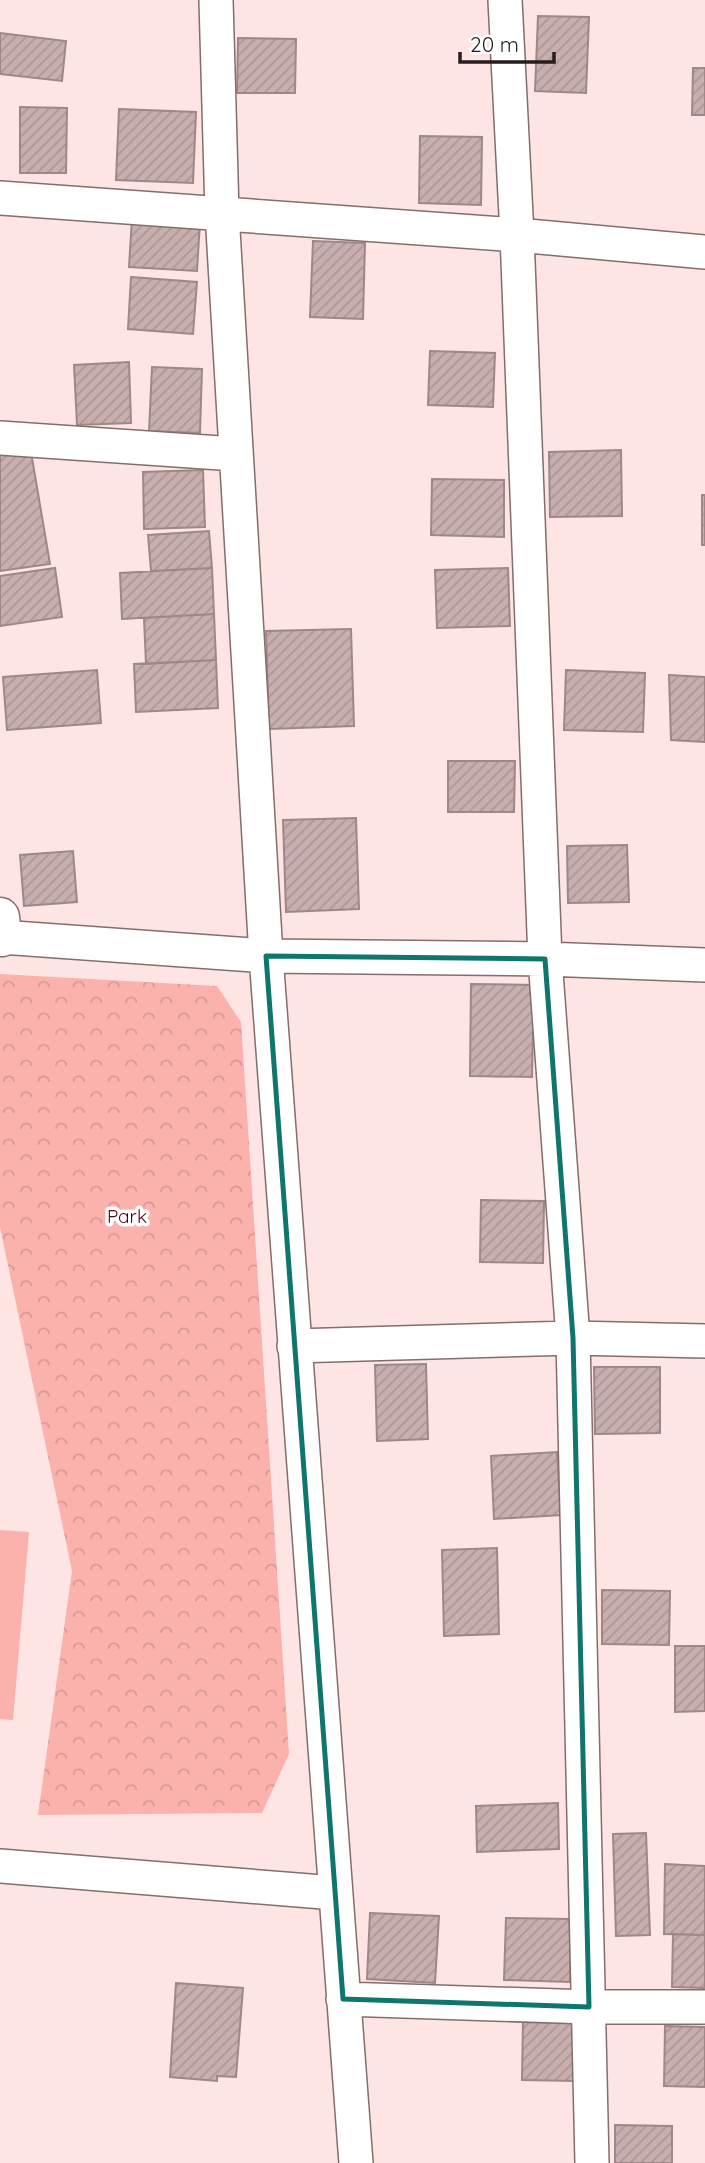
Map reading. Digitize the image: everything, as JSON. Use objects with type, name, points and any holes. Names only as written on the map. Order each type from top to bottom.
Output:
[{"type":"street","points":[[216,0],[222,213],[266,956],[356,2163]]},
{"type":"street","points":[[505,0],[517,235],[545,959],[573,1338],[592,2163]]},
{"type":"street","points":[[0,198],[517,235],[705,252]]},
{"type":"street","points":[[0,438],[235,454]]},
{"type":"street","points":[[1,930],[266,956],[545,959],[705,965]]},
{"type":"street","points":[[294,1346],[573,1338],[705,1341]]},
{"type":"street","points":[[0,1866],[335,1893]]},
{"type":"street","points":[[343,1999],[589,2007],[705,2007]]},
{"type":"highlighted area","points":[[266,956],[545,959],[573,1338],[589,2007],[343,1999]]},
{"type":"green space","name":"Park","points":[[0,974],[217,986],[241,1022],[289,1754],[262,1813],[38,1815],[72,1571],[0,1227]]},
{"type":"green space","points":[[0,1530],[29,1532],[13,1720],[0,1719]]},
{"type":"building","points":[[538,16],[589,17],[586,93],[535,91]]},
{"type":"building","points":[[0,33],[66,41],[62,81],[0,74]]},
{"type":"building","points":[[238,38],[296,39],[295,93],[237,93]]},
{"type":"building","points":[[693,68],[705,68],[705,115],[692,115]]},
{"type":"building","points":[[20,107],[67,108],[66,173],[20,173]]},
{"type":"building","points":[[119,109],[196,112],[193,183],[116,180]]},
{"type":"building","points":[[420,136],[482,137],[481,205],[419,203]]},
{"type":"building","points":[[132,218],[200,222],[197,271],[129,267]]},
{"type":"building","points":[[313,241],[365,243],[363,319],[310,317]]},
{"type":"building","points":[[131,277],[197,282],[193,334],[128,329]]},
{"type":"building","points":[[430,351],[495,353],[493,407],[428,405]]},
{"type":"building","points":[[129,362],[131,423],[77,425],[74,365]]},
{"type":"building","points":[[152,367],[202,369],[200,433],[149,431]]},
{"type":"building","points":[[621,450],[622,516],[550,517],[549,452]]},
{"type":"building","points":[[31,452],[50,564],[0,571],[0,454]]},
{"type":"building","points":[[203,470],[205,527],[144,529],[143,472]]},
{"type":"building","points":[[432,479],[504,480],[504,537],[431,535]]},
{"type":"building","points":[[702,495],[705,495],[705,545],[702,545]]},
{"type":"building","points":[[209,531],[212,568],[151,571],[148,535]]},
{"type":"building","points":[[55,568],[62,617],[0,626],[0,576]]},
{"type":"building","points":[[212,568],[214,614],[122,619],[120,573]]},
{"type":"building","points":[[508,568],[510,626],[437,628],[435,570]]},
{"type":"building","points":[[214,614],[216,660],[146,664],[144,618]]},
{"type":"building","points":[[351,629],[354,726],[269,729],[266,631]]},
{"type":"building","points":[[216,660],[218,708],[136,712],[134,664]]},
{"type":"building","points":[[97,670],[101,723],[7,730],[3,677]]},
{"type":"building","points":[[566,670],[645,673],[643,732],[564,730]]},
{"type":"building","points":[[669,675],[705,677],[705,742],[671,740]]},
{"type":"building","points":[[448,761],[515,761],[514,812],[448,812]]},
{"type":"building","points":[[356,818],[359,909],[286,912],[283,820]]},
{"type":"building","points":[[627,845],[629,902],[568,903],[567,846]]},
{"type":"building","points":[[73,851],[77,902],[24,906],[20,855]]},
{"type":"building","points":[[471,984],[534,985],[532,1077],[470,1076]]},
{"type":"building","points":[[481,1200],[544,1201],[543,1263],[480,1262]]},
{"type":"building","points":[[426,1364],[428,1439],[377,1441],[375,1365]]},
{"type":"building","points":[[594,1367],[660,1367],[660,1433],[595,1434]]},
{"type":"building","points":[[557,1452],[561,1515],[494,1519],[491,1456]]},
{"type":"building","points":[[497,1548],[499,1634],[444,1636],[442,1550]]},
{"type":"building","points":[[602,1590],[670,1591],[669,1645],[602,1644]]},
{"type":"building","points":[[675,1646],[705,1646],[705,1711],[675,1712]]},
{"type":"building","points":[[558,1803],[559,1849],[477,1852],[476,1806]]},
{"type":"building","points":[[646,1833],[650,1935],[616,1936],[613,1834]]},
{"type":"building","points":[[665,1864],[705,1866],[705,1935],[664,1934]]},
{"type":"building","points":[[370,1913],[439,1916],[435,1983],[367,1979]]},
{"type":"building","points":[[506,1918],[571,1919],[570,1982],[504,1980]]},
{"type":"building","points":[[673,1934],[705,1935],[705,1988],[672,1987]]},
{"type":"building","points":[[176,1983],[243,1988],[236,2077],[217,2076],[217,2081],[170,2077]]},
{"type":"building","points":[[523,2019],[576,2020],[575,2081],[522,2080]]},
{"type":"building","points":[[665,2026],[705,2027],[705,2087],[664,2086]]},
{"type":"building","points":[[615,2125],[672,2126],[672,2163],[615,2163]]}]
